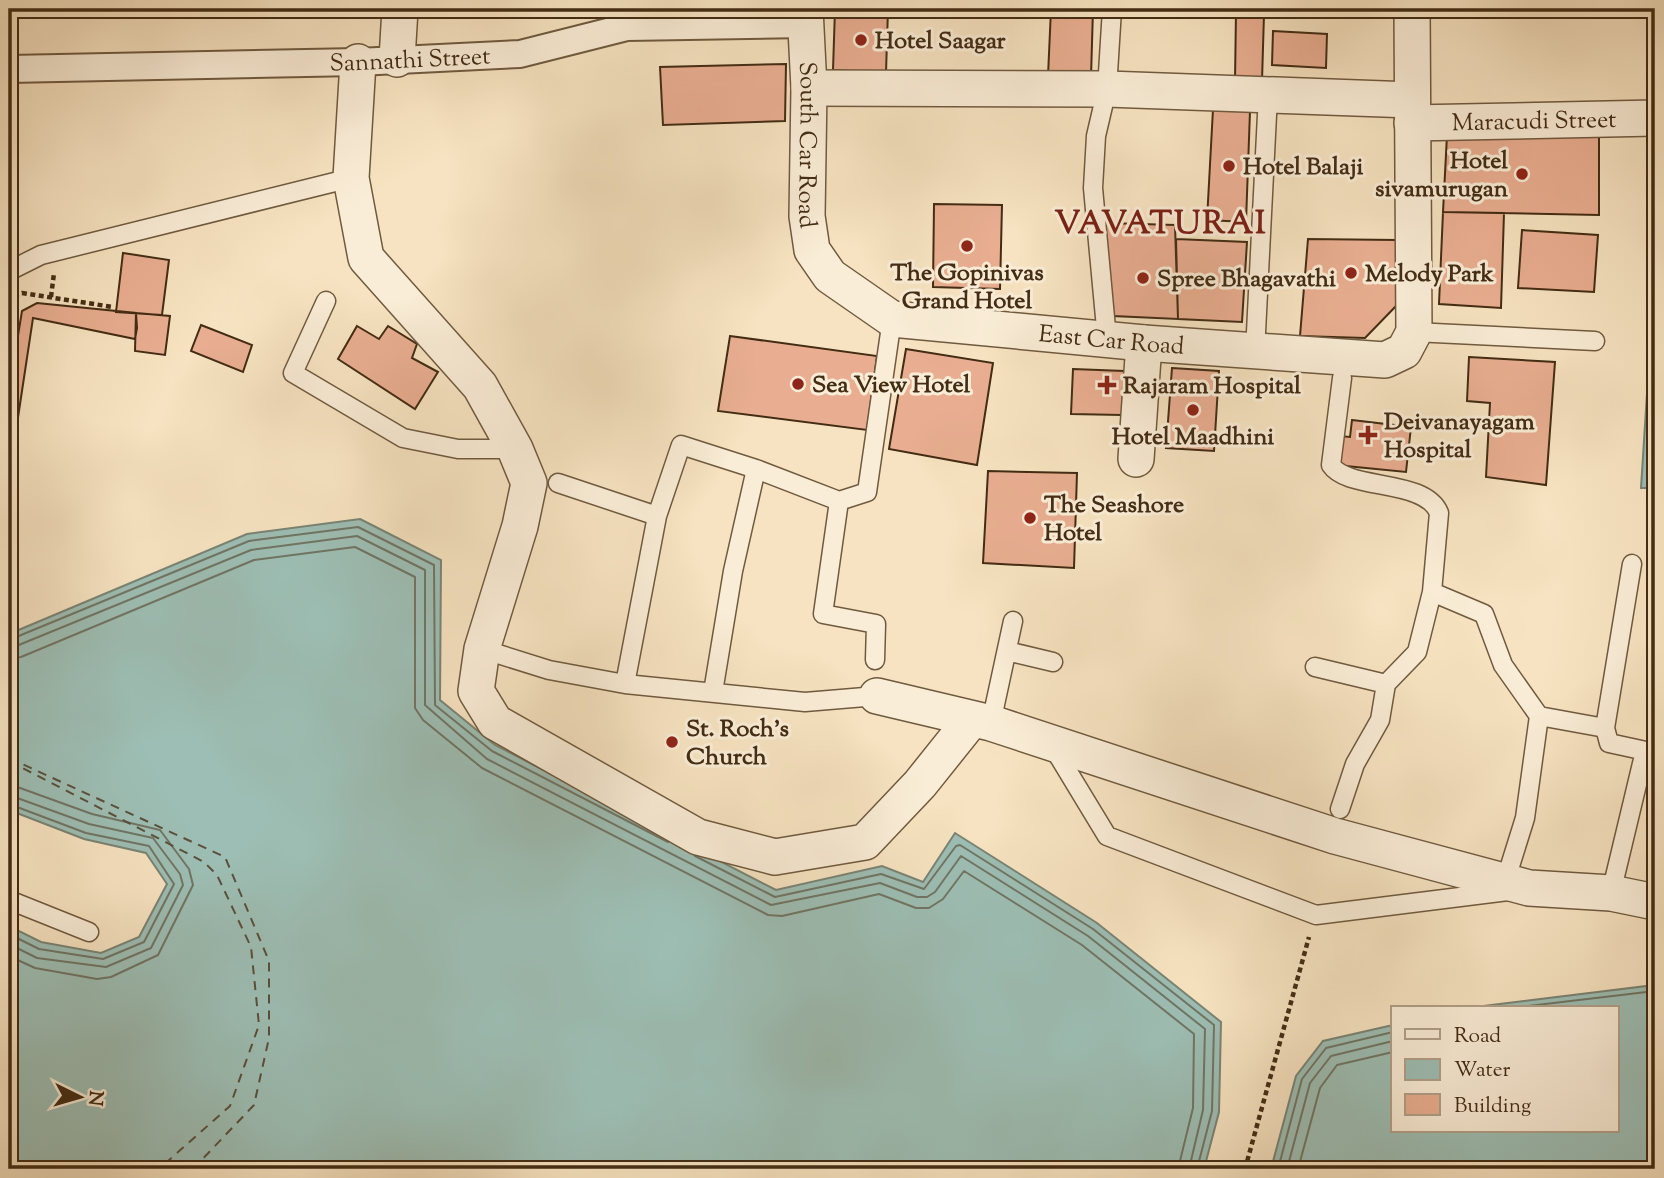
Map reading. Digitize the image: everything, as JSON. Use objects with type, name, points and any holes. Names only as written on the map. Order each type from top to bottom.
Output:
[{"type":"street","points":[[397,59],[400,9]]},
{"type":"street","points":[[1409,342],[1412,9]]},
{"type":"street","name":"Sannathi Street","points":[[9,69],[358,62],[520,54],[627,27],[805,16]]},
{"type":"street","name":"South Car Road","points":[[805,16],[809,88],[807,216],[812,250],[830,276]]},
{"type":"street","points":[[358,62],[351,178],[366,258],[480,386],[529,483],[520,526],[482,649],[476,691],[495,722],[698,837],[775,857],[866,842],[981,721]]},
{"type":"street","name":"Maracudi Street","points":[[809,88],[1107,89],[1268,95],[1412,112],[1655,118]]},
{"type":"street","name":"East Car Road","points":[[830,276],[892,319],[1144,343],[1385,360],[1409,342]]},
{"type":"street","points":[[1136,459],[1144,343]]},
{"type":"street","points":[[877,696],[981,721],[1049,741],[1335,836],[1517,885],[1611,893],[1655,902]]},
{"type":"lane","points":[[1107,339],[1093,188],[1096,136],[1107,89],[1112,9]]},
{"type":"lane","points":[[1255,352],[1268,95]]},
{"type":"lane","points":[[9,271],[41,255],[351,178]]},
{"type":"lane","points":[[326,301],[293,373],[403,438],[458,449],[514,449]]},
{"type":"lane","points":[[625,684],[657,516],[681,445],[757,469],[839,500],[867,492],[892,319]]},
{"type":"lane","points":[[1409,342],[1595,341]]},
{"type":"lane","points":[[1340,809],[1355,764],[1380,720],[1386,684],[1417,652],[1432,592],[1439,513],[1435,504],[1417,494],[1342,474],[1331,465],[1342,378]]},
{"type":"lane","points":[[713,692],[733,571],[757,469]]},
{"type":"lane","points":[[558,483],[657,516]]},
{"type":"lane","points":[[839,500],[823,614],[876,624],[874,660]]},
{"type":"lane","points":[[1611,893],[1650,752],[1609,743],[1605,728],[1632,564]]},
{"type":"lane","points":[[1049,741],[1107,836],[1315,915],[1517,885],[1539,716],[1503,665],[1484,614],[1432,592]]},
{"type":"lane","points":[[981,721],[1007,650],[1013,621]]},
{"type":"lane","points":[[482,649],[549,670],[625,684],[805,702],[877,696]]},
{"type":"lane","points":[[1007,650],[1053,662]]},
{"type":"lane","points":[[1315,667],[1386,684]]},
{"type":"lane","points":[[1539,716],[1605,728]]},
{"type":"lane","points":[[9,900],[89,932]]},
{"type":"path","points":[[9,302],[11,297],[22,293],[113,307]]},
{"type":"path","points":[[1245,1169],[1315,915]]},
{"type":"water","points":[[1655,267],[1655,488],[1641,488]]},
{"type":"water","points":[[360,519],[441,560],[440,700],[495,745],[776,890],[882,866],[923,882],[955,833],[1097,923],[1221,1022],[1219,1112],[1204,1169],[9,1169],[9,926],[41,942],[101,953],[139,937],[167,884],[146,853],[84,839],[9,810],[9,634],[247,534]]},
{"type":"water","points":[[1655,985],[1655,1169],[1271,1169],[1296,1076],[1323,1041],[1391,1025],[1391,1132],[1618,1132],[1618,1006],[1483,1006]]},
{"type":"building","name":"Hotel Saagar","points":[[835,9],[888,9],[886,73],[833,70]]},
{"type":"building","points":[[1051,9],[1093,9],[1091,77],[1048,76]]},
{"type":"building","points":[[1236,12],[1264,14],[1262,81],[1235,81]]},
{"type":"building","points":[[1273,31],[1327,34],[1326,68],[1272,65]]},
{"type":"building","points":[[786,64],[785,121],[663,125],[660,67]]},
{"type":"building","name":"Hotel Balaji","points":[[1213,109],[1250,111],[1246,222],[1207,220]]},
{"type":"building","name":"Hotel sivamurugan","points":[[1447,135],[1599,135],[1599,215],[1443,212]]},
{"type":"building","name":"The Gopinivas Grand Hotel","points":[[934,204],[1002,205],[1000,289],[933,287]]},
{"type":"building","points":[[1443,212],[1504,213],[1501,308],[1439,304]]},
{"type":"building","name":"Spree Bhagavathi","points":[[1105,223],[1175,225],[1178,319],[1113,316]]},
{"type":"building","points":[[1522,230],[1598,235],[1594,292],[1518,288]]},
{"type":"building","points":[[1176,239],[1247,242],[1242,322],[1178,319]]},
{"type":"building","name":"Melody Park","points":[[1308,239],[1397,240],[1397,305],[1365,338],[1300,336]]},
{"type":"building","points":[[123,253],[169,260],[162,315],[116,312]]},
{"type":"building","points":[[37,303],[136,313],[137,328],[135,339],[33,318],[9,477],[9,365],[13,366],[22,311]]},
{"type":"building","points":[[136,313],[170,316],[165,355],[135,351]]},
{"type":"building","points":[[201,325],[252,345],[243,372],[191,351]]},
{"type":"building","points":[[357,326],[379,339],[388,326],[417,344],[412,358],[438,372],[415,409],[338,359]]},
{"type":"building","name":"Sea View Hotel","points":[[730,336],[877,356],[867,430],[718,411]]},
{"type":"building","points":[[906,349],[993,363],[977,465],[889,449]]},
{"type":"building","points":[[1469,357],[1555,362],[1546,485],[1486,477],[1490,403],[1467,401]]},
{"type":"building","name":"Hotel Maadhini","points":[[1172,368],[1219,371],[1214,451],[1166,448]]},
{"type":"building","points":[[1073,369],[1124,371],[1122,415],[1071,414]]},
{"type":"building","points":[[1352,420],[1411,427],[1406,472],[1336,465],[1340,436],[1350,437]]},
{"type":"building","name":"The Seashore Hotel","points":[[988,471],[1077,473],[1074,568],[983,563]]},
{"type":"ferry route","points":[[9,758],[225,857],[269,961],[269,1038],[254,1105],[193,1169]]},
{"type":"ferry route","points":[[9,761],[204,862],[217,875],[251,947],[259,1025],[230,1106],[159,1169]]},
{"type":"place","name":"Hotel Saagar","points":[[861,40]]},
{"type":"place","name":"Hotel Balaji","points":[[1229,166]]},
{"type":"place","name":"Hotel sivamurugan","points":[[1522,174]]},
{"type":"place","name":"The Gopinivas Grand Hotel","points":[[967,246]]},
{"type":"place","name":"Melody Park","points":[[1351,273]]},
{"type":"place","name":"Spree Bhagavathi","points":[[1143,278]]},
{"type":"place","name":"Sea View Hotel","points":[[798,384]]},
{"type":"place","name":"Rajaram Hospital","points":[[1107,385]]},
{"type":"place","name":"Hotel Maadhini","points":[[1193,410]]},
{"type":"place","name":"Deivanayagam Hospital","points":[[1368,435]]},
{"type":"place","name":"The Seashore Hotel","points":[[1030,518]]},
{"type":"place","name":"St. Roch's Church","points":[[672,742]]},
{"type":"district","name":"VAVATURAI","points":[[1161,222]]}]
